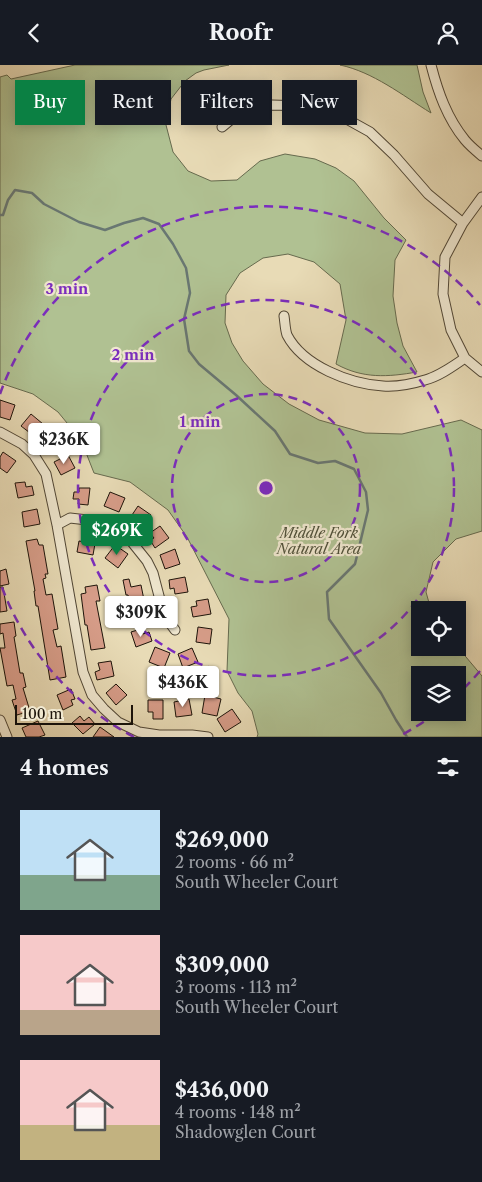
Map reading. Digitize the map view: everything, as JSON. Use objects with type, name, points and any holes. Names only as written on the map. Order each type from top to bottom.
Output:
[{"type":"street","points":[[431,65],[446,111],[466,142],[482,157]]},
{"type":"street","points":[[222,127],[240,112],[272,105],[304,106],[334,112],[370,131],[428,193],[463,223]]},
{"type":"street","points":[[482,197],[463,223],[445,257],[443,294],[451,330],[466,358],[482,372]]},
{"type":"street","points":[[284,316],[287,334],[309,360],[323,369],[362,383],[384,386],[427,380],[444,373],[466,358]]},
{"type":"street","points":[[0,432],[22,444],[34,455],[46,473],[83,673],[92,695],[118,722],[139,732],[159,735],[208,737]]},
{"type":"street","points":[[57,525],[70,518],[96,521],[116,529],[131,541],[147,561],[153,573],[164,615],[174,630]]},
{"type":"street","points":[[0,720],[7,737]]},
{"type":"green space","name":"Middle Fork Natural Area","points":[[75,65],[229,65],[204,70],[186,80],[181,80],[181,86],[171,99],[171,80],[95,80],[95,125],[166,125],[173,152],[188,171],[211,181],[237,180],[260,161],[285,154],[315,159],[336,168],[354,181],[384,218],[406,240],[395,260],[393,296],[403,346],[417,372],[386,376],[356,372],[336,364],[346,320],[340,284],[314,262],[288,254],[263,258],[240,273],[226,295],[225,323],[232,343],[243,361],[263,384],[289,404],[319,420],[365,433],[402,434],[461,420],[482,430],[482,531],[456,539],[433,562],[426,592],[428,601],[411,601],[411,656],[466,657],[482,676],[482,737],[257,737],[258,734],[252,711],[238,693],[227,671],[229,619],[187,537],[168,510],[130,482],[94,473],[81,440],[58,412],[33,394],[0,383],[0,77],[7,75],[11,79]]},
{"type":"green space","points":[[340,65],[417,65],[423,92],[431,113],[376,79],[352,68]]},
{"type":"building","points":[[0,400],[15,405],[10,420],[0,417]]},
{"type":"building","points":[[31,414],[43,424],[34,436],[21,426]]},
{"type":"building","points":[[56,429],[65,441],[51,451],[45,443],[49,440],[46,436]]},
{"type":"building","points":[[3,452],[16,461],[7,473],[0,468],[0,457]]},
{"type":"building","points":[[68,455],[75,468],[61,475],[54,462]]},
{"type":"building","points":[[25,482],[26,487],[32,486],[34,495],[18,498],[15,483]]},
{"type":"building","points":[[79,488],[90,488],[88,505],[78,504],[79,499],[73,499],[74,492],[79,492]]},
{"type":"building","points":[[110,492],[125,498],[119,512],[104,506]]},
{"type":"building","points":[[138,506],[151,515],[144,525],[139,522],[136,527],[128,521]]},
{"type":"building","points":[[37,509],[40,524],[24,527],[22,512]]},
{"type":"building","points":[[160,526],[169,538],[155,548],[150,540],[154,538],[150,533]]},
{"type":"building","points":[[86,537],[96,538],[93,555],[77,552],[79,541],[85,542]]},
{"type":"building","points":[[37,539],[39,545],[43,545],[48,574],[45,574],[46,578],[43,579],[46,595],[52,594],[58,629],[53,630],[57,647],[61,646],[66,677],[50,680],[26,541]]},
{"type":"building","points":[[115,545],[128,554],[118,568],[105,558]]},
{"type":"building","points":[[175,549],[180,564],[165,569],[160,555]]},
{"type":"building","points":[[6,569],[9,584],[0,586],[0,571]]},
{"type":"building","points":[[185,577],[188,592],[175,594],[174,588],[170,589],[169,580]]},
{"type":"building","points":[[129,579],[131,587],[141,585],[147,615],[132,618],[123,580]]},
{"type":"building","points":[[97,585],[100,601],[96,601],[105,648],[91,650],[87,625],[85,625],[81,594],[86,593],[85,587]]},
{"type":"building","points":[[0,587],[3,587],[7,611],[0,612]]},
{"type":"building","points":[[208,599],[211,614],[193,617],[191,607],[197,606],[196,601]]},
{"type":"building","points":[[14,622],[16,636],[14,637],[20,673],[23,673],[26,687],[23,688],[30,711],[17,715],[12,700],[16,699],[13,685],[7,686],[0,648],[5,648],[3,633],[0,634],[0,624]]},
{"type":"building","points":[[198,627],[212,629],[210,644],[196,642]]},
{"type":"building","points":[[141,629],[143,634],[149,632],[152,641],[136,647],[131,632]]},
{"type":"building","points":[[155,647],[170,653],[164,668],[149,662]]},
{"type":"building","points":[[192,648],[198,662],[183,668],[178,654]]},
{"type":"building","points":[[111,661],[114,676],[97,680],[95,672],[100,670],[98,663]]},
{"type":"building","points":[[116,684],[127,695],[116,705],[106,693]]},
{"type":"building","points":[[71,689],[75,699],[71,700],[73,705],[63,710],[57,695]]},
{"type":"building","points":[[205,695],[221,699],[217,716],[202,713]]},
{"type":"building","points":[[189,699],[192,715],[176,717],[174,702]]},
{"type":"building","points":[[148,700],[163,700],[163,719],[153,719],[153,712],[148,712]]},
{"type":"building","points":[[232,709],[241,722],[225,732],[217,719]]},
{"type":"building","points":[[80,716],[84,721],[89,717],[95,724],[83,734],[72,723]]},
{"type":"building","points":[[38,721],[45,735],[26,737],[22,728]]},
{"type":"building","points":[[100,727],[114,737],[93,737]]},
{"type":"waterway","points":[[0,215],[3,215],[8,200],[15,190],[32,193],[44,204],[79,222],[105,230],[143,218],[159,224],[186,268],[190,293],[184,319],[189,351],[199,364],[275,431],[290,454],[318,463],[335,461],[354,469],[366,492],[368,510],[355,564],[327,592],[329,619],[381,693],[407,737]]}]
